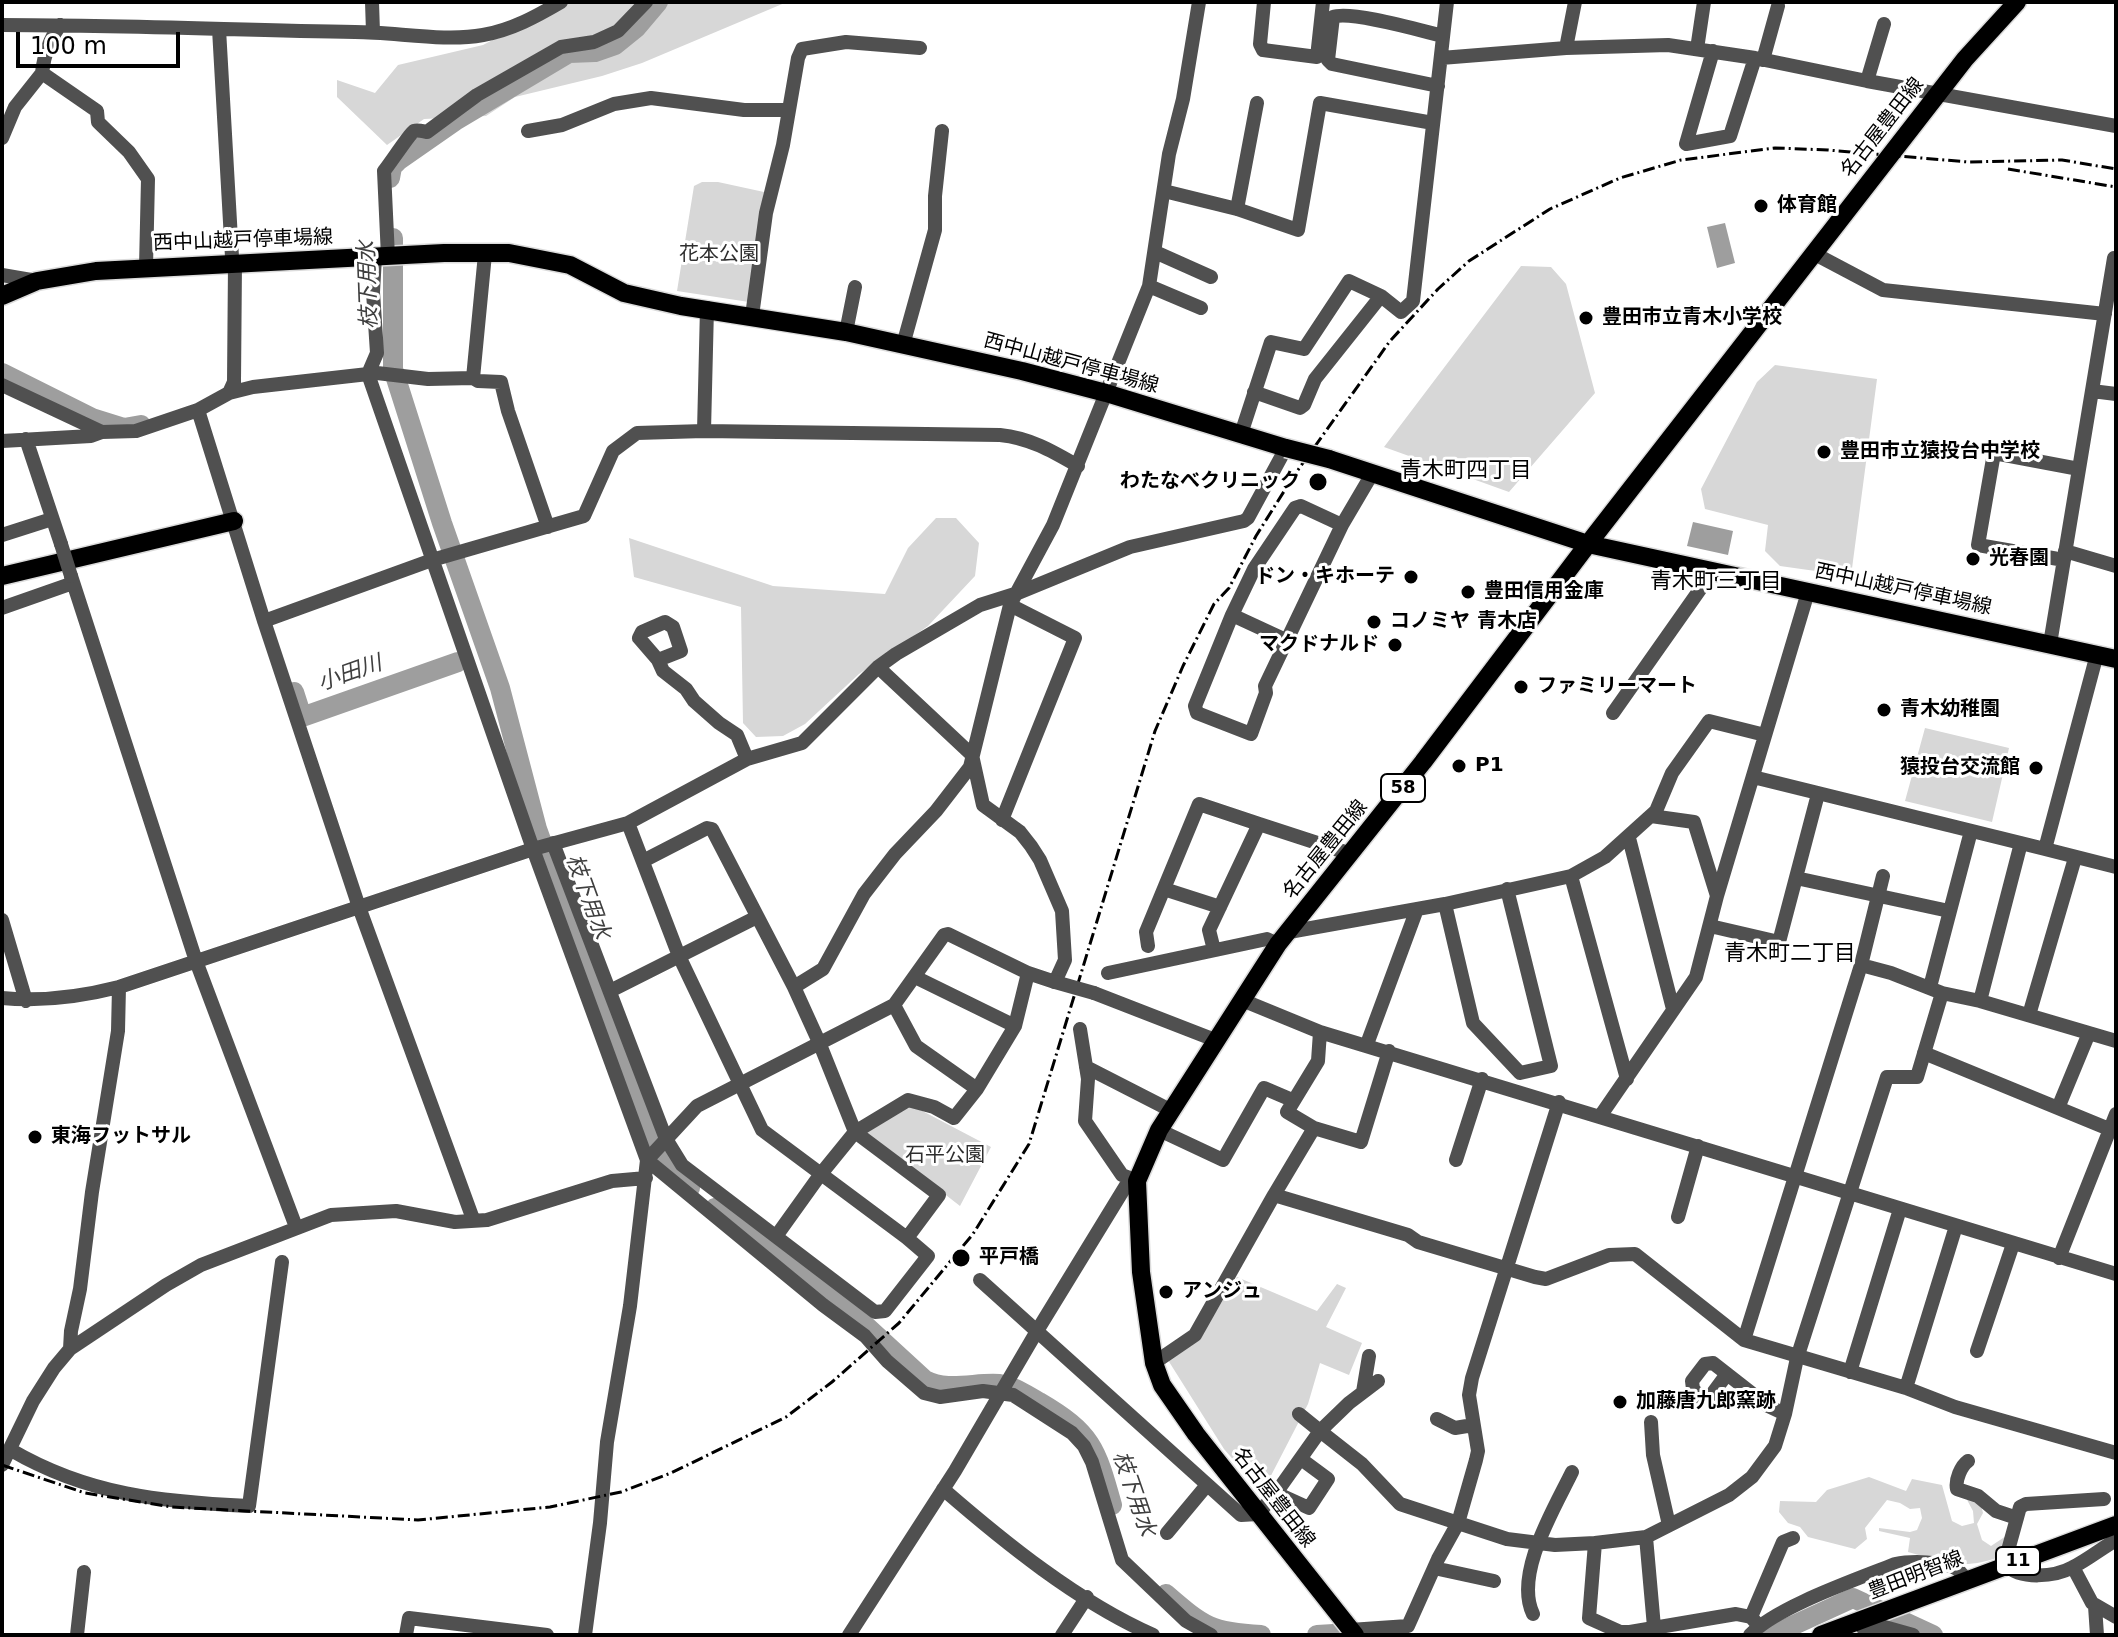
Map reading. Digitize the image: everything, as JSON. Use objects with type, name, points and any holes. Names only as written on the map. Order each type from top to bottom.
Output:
[{"type":"main road","name":"名古屋豊田線","points":[[1352,1632],[1258,1514],[1162,1385],[1154,1363],[1141,1272],[1134,1180],[1159,1130],[1283,938],[1423,762],[1813,253],[1939,93],[2017,2]]},
{"type":"main road","name":"西中山越戸停車場線","points":[[2,296],[37,281],[96,271],[146,267],[444,253],[509,253],[540,258],[570,265],[624,293],[681,306],[846,332],[1106,393],[1329,459],[1588,544],[2116,659]]},
{"type":"main road","points":[[2,576],[234,521]]},
{"type":"main road","name":"豊田明智線","points":[[1821,1635],[2116,1525]]},
{"type":"street","points":[[372,2],[373,32]]},
{"type":"street","points":[[2,25],[483,35],[528,21],[561,2]]},
{"type":"street","points":[[585,1635],[607,1442],[630,1306],[649,1158],[542,846],[368,374],[377,353],[373,292],[382,255],[384,171],[401,151],[410,134],[415,130],[427,132],[477,95],[561,47],[604,39],[618,31],[646,2]]},
{"type":"street","points":[[794,987],[823,969],[864,894],[970,767],[1014,599],[1053,525],[1149,286],[1169,154],[1190,61],[1199,2]]},
{"type":"street","points":[[1264,2],[1260,44],[1263,50],[1317,57],[1323,2]]},
{"type":"street","points":[[1241,434],[1271,342],[1304,349],[1349,281],[1381,296],[1401,312],[1413,301],[1447,2]]},
{"type":"street","points":[[1566,48],[1575,2]]},
{"type":"street","points":[[1697,49],[1704,2]]},
{"type":"street","points":[[1713,51],[1686,144],[1730,136],[1778,6]]},
{"type":"street","points":[[1438,86],[1332,64],[1328,60],[1333,17],[1355,9],[1443,36]]},
{"type":"street","points":[[1867,81],[1884,24]]},
{"type":"street","points":[[2,138],[15,107],[42,73],[49,40],[60,25]]},
{"type":"street","points":[[219,29],[231,242],[235,263],[234,382],[229,393]]},
{"type":"street","points":[[752,316],[766,213],[802,49],[846,42],[920,48]]},
{"type":"street","points":[[1441,58],[1566,48],[1668,45],[1759,59],[2116,126]]},
{"type":"street","points":[[42,73],[97,111],[98,122],[105,132],[129,152],[148,179],[146,267]]},
{"type":"street","points":[[528,131],[562,125],[614,104],[651,98],[744,110],[789,110]]},
{"type":"street","points":[[1237,209],[1257,103]]},
{"type":"street","points":[[1164,191],[1237,209],[1298,230],[1320,103],[1433,123]]},
{"type":"street","points":[[903,345],[935,230],[942,131]]},
{"type":"street","points":[[1155,252],[1211,277]]},
{"type":"street","points":[[1813,253],[1883,290],[2105,314]]},
{"type":"street","points":[[473,378],[485,254]]},
{"type":"street","points":[[2050,644],[2116,259]]},
{"type":"street","points":[[2,275],[37,281]]},
{"type":"street","points":[[1149,286],[1201,308]]},
{"type":"street","points":[[846,332],[855,287]]},
{"type":"street","points":[[1254,392],[1300,408],[1304,405],[1315,379],[1381,296]]},
{"type":"street","points":[[704,431],[707,308]]},
{"type":"street","points":[[2,441],[136,431],[198,410],[229,393],[296,381],[385,373],[428,379],[497,380],[501,382],[548,527]]},
{"type":"street","points":[[2,385],[102,432]]},
{"type":"street","points":[[2092,391],[2116,394]]},
{"type":"street","points":[[198,410],[359,907],[473,1219]]},
{"type":"street","points":[[264,621],[459,552],[584,516],[613,451],[637,433],[1000,435],[1039,444],[1078,466]]},
{"type":"street","points":[[26,439],[196,961],[296,1227]]},
{"type":"street","points":[[2,998],[26,1001],[59,999],[119,987],[542,846],[628,823],[747,759],[802,743],[878,667],[972,609],[1014,599],[1130,547],[1244,521],[1286,448]]},
{"type":"street","points":[[2079,469],[1994,453],[1978,545],[2064,555],[2116,566]]},
{"type":"street","points":[[1342,525],[1301,506],[1295,508],[1254,569],[1232,615],[1195,706],[1197,713],[1251,734],[1266,693],[1265,686],[1286,640],[1342,525],[1372,474]]},
{"type":"street","points":[[2,535],[52,519]]},
{"type":"street","points":[[1613,713],[1713,571]]},
{"type":"street","points":[[2,608],[72,580]]},
{"type":"street","points":[[1601,1115],[1696,977],[1717,896],[1808,592]]},
{"type":"street","points":[[1002,820],[1075,638],[1014,599]]},
{"type":"street","points":[[1232,615],[1286,640]]},
{"type":"street","points":[[2045,849],[2097,654]]},
{"type":"street","points":[[653,662],[686,689],[694,701],[719,723],[737,735],[747,759]]},
{"type":"street","points":[[878,667],[972,755],[983,805],[1020,832],[1040,860],[1062,911],[1065,960],[1055,982]]},
{"type":"street","points":[[1108,973],[1571,876],[1605,857],[1656,811],[1672,773],[1709,721],[1765,735]]},
{"type":"street","points":[[1753,777],[2116,867]]},
{"type":"street","points":[[1710,926],[1779,942],[1818,794]]},
{"type":"street","points":[[1148,946],[1146,932],[1199,804],[1348,853]]},
{"type":"street","points":[[1651,816],[1694,822],[1717,896]]},
{"type":"street","points":[[542,846],[610,991],[666,1139],[682,1165],[878,1312],[885,1311],[928,1256],[762,1130],[679,956],[628,823]]},
{"type":"street","points":[[1214,950],[1209,930],[1259,824]]},
{"type":"street","points":[[643,861],[710,827],[794,987],[855,1132],[939,1195],[907,1238]]},
{"type":"street","points":[[1299,1414],[1362,1464],[1400,1504],[1507,1539],[1539,1543],[1595,1543],[1646,1537],[1729,1495],[1752,1477],[1775,1446],[1797,1358],[1887,1077],[1917,1077],[1949,911],[1971,831]]},
{"type":"street","points":[[1629,838],[1673,1009]]},
{"type":"street","points":[[1980,1001],[2021,843]]},
{"type":"street","points":[[2029,1015],[2075,858]]},
{"type":"street","points":[[1571,876],[1627,1079]]},
{"type":"street","points":[[1744,1340],[1861,965],[1883,876]]},
{"type":"street","points":[[1796,878],[1949,911]]},
{"type":"street","points":[[1164,889],[1220,907]]},
{"type":"street","points":[[1507,889],[1551,1066],[1520,1073],[1512,1088]]},
{"type":"street","points":[[1445,904],[1473,1023],[1520,1073]]},
{"type":"street","points":[[1367,1044],[1417,909]]},
{"type":"street","points":[[610,991],[757,917]]},
{"type":"street","points":[[2,920],[26,1001]]},
{"type":"street","points":[[649,1158],[697,1106],[894,1005],[944,935],[948,934],[1028,973],[1094,993],[1215,1040]]},
{"type":"street","points":[[1861,965],[1891,973],[1913,984],[2116,1041]]},
{"type":"street","points":[[777,1235],[855,1132],[908,1100],[934,1107],[954,1118],[977,1089],[1015,1026],[1028,973]]},
{"type":"street","points":[[915,977],[1015,1026]]},
{"type":"street","points":[[70,1349],[118,1031],[119,987]]},
{"type":"street","points":[[1242,1000],[1320,1032],[1559,1102],[2059,1258],[2115,1272]]},
{"type":"street","points":[[894,1005],[916,1046],[977,1089]]},
{"type":"street","points":[[849,1635],[1134,1180],[1122,1175],[1085,1121],[1088,1079],[1080,1029]]},
{"type":"street","points":[[1320,1032],[1318,1061],[1287,1112],[1314,1128],[1361,1142],[1389,1051]]},
{"type":"street","points":[[2058,1108],[2089,1033]]},
{"type":"street","points":[[1924,1053],[2109,1129]]},
{"type":"street","points":[[1086,1067],[1172,1111]]},
{"type":"street","points":[[1456,1160],[1482,1079]]},
{"type":"street","points":[[1159,1130],[1223,1160],[1264,1088],[1292,1100]]},
{"type":"street","points":[[1352,1632],[1408,1626],[1458,1523],[1478,1451],[1469,1395],[1559,1102]]},
{"type":"street","points":[[2059,1258],[2116,1114]]},
{"type":"street","points":[[1154,1363],[1195,1335],[1314,1128]]},
{"type":"street","points":[[1678,1217],[1698,1146]]},
{"type":"street","points":[[649,1158],[823,1305],[865,1336],[887,1361],[924,1393],[940,1397],[1004,1387],[1060,1423],[1084,1446],[1092,1462],[1122,1560],[1186,1621],[1211,1635]]},
{"type":"street","points":[[2,1465],[33,1401],[70,1349],[201,1265],[331,1215],[396,1211],[455,1222],[487,1220],[612,1181],[646,1178]]},
{"type":"street","points":[[1274,1195],[1408,1235],[1418,1242],[1546,1279],[1609,1255],[1635,1254],[1744,1340],[1906,1388],[1955,1407],[2116,1453]]},
{"type":"street","points":[[1850,1372],[1900,1209]]},
{"type":"street","points":[[1906,1388],[1956,1226]]},
{"type":"street","points":[[1977,1351],[2013,1244]]},
{"type":"street","points":[[11,1450],[64,1478],[124,1493],[183,1503],[249,1506],[282,1262]]},
{"type":"street","points":[[980,1280],[1241,1515],[1258,1514],[1320,1431],[1378,1381]]},
{"type":"street","points":[[1363,1392],[1369,1356]]},
{"type":"street","points":[[1727,1374],[1768,1406],[1785,1414]]},
{"type":"street","points":[[1437,1419],[1455,1428],[1473,1425]]},
{"type":"street","points":[[1651,1422],[1653,1455],[1669,1525]]},
{"type":"street","points":[[1276,1493],[1309,1508],[1328,1479],[1301,1459]]},
{"type":"street","points":[[1968,1461],[1962,1467],[1957,1489],[1978,1496],[1996,1511],[2017,1518]]},
{"type":"street","points":[[1533,1614],[1527,1601],[1528,1582],[1539,1543],[1572,1472]]},
{"type":"street","points":[[1167,1533],[1207,1485]]},
{"type":"street","points":[[943,1489],[1001,1540],[1087,1597],[1153,1635]]},
{"type":"street","points":[[2104,1499],[2026,1504],[2020,1507],[2006,1565],[2013,1572],[2029,1575],[2056,1573],[2073,1567],[2116,1540]]},
{"type":"street","points":[[1646,1537],[1654,1627]]},
{"type":"street","points":[[1753,1626],[1783,1542],[1793,1538]]},
{"type":"street","points":[[1595,1543],[1589,1618],[1620,1632],[1727,1615],[1753,1626],[1895,1564],[1910,1562],[1957,1569],[1966,1580]]},
{"type":"street","points":[[2073,1567],[2095,1606],[2097,1635]]},
{"type":"street","points":[[1434,1568],[1494,1581]]},
{"type":"street","points":[[77,1635],[84,1572]]},
{"type":"street","points":[[1062,1635],[1087,1597]]},
{"type":"street","points":[[2095,1606],[2116,1617]]},
{"type":"street","points":[[406,1635],[409,1618],[547,1635]]},
{"type":"street","points":[[1861,1620],[1865,1631],[1881,1626],[1913,1635]]},
{"type":"green space","points":[[565,2],[787,2],[642,63],[515,97],[486,116],[424,119],[387,145],[337,97],[337,80],[375,93],[398,65],[483,45]]},
{"type":"green space","name":"花本公園","points":[[702,182],[718,182],[764,192],[749,302],[677,291],[694,186]]},
{"type":"green space","points":[[1521,266],[1551,267],[1566,284],[1595,393],[1509,492],[1384,447]]},
{"type":"green space","points":[[1775,365],[1877,379],[1851,576],[1780,566],[1765,551],[1768,525],[1705,509],[1701,489],[1757,382]]},
{"type":"green space","points":[[936,518],[956,518],[979,543],[975,576],[928,626],[859,674],[805,724],[783,736],[756,737],[743,723],[741,607],[634,577],[629,538],[773,586],[885,594],[908,548]]},
{"type":"green space","points":[[1925,728],[2009,748],[1992,822],[1905,801]]},
{"type":"green space","name":"石平公園","points":[[911,1105],[991,1147],[960,1206],[865,1132]]},
{"type":"green space","points":[[1237,1277],[1317,1311],[1337,1284],[1346,1288],[1326,1327],[1362,1343],[1349,1375],[1320,1363],[1308,1404],[1262,1493],[1224,1449],[1161,1349],[1201,1336]]},
{"type":"green space","points":[[1869,1477],[1906,1491],[1912,1479],[1942,1485],[1952,1521],[1962,1526],[1974,1523],[1973,1511],[1966,1498],[1980,1501],[1983,1513],[1977,1524],[1982,1540],[1991,1546],[2012,1532],[2005,1555],[1978,1563],[1956,1564],[1908,1552],[1910,1538],[1879,1531],[1879,1528],[1917,1530],[1922,1518],[1920,1508],[1910,1509],[1887,1500],[1865,1528],[1867,1539],[1855,1549],[1808,1537],[1800,1527],[1788,1523],[1779,1512],[1780,1501],[1816,1502],[1827,1490]]},
{"type":"shaded area","points":[[1725,223],[1735,263],[1717,268],[1707,227]]},
{"type":"shaded area","points":[[1693,522],[1733,531],[1728,555],[1687,546]]},
{"type":"waterway","name":"枝下用水","points":[[390,178],[392,167],[399,160],[455,121],[569,53],[595,52],[615,45],[636,28],[658,2]]},
{"type":"waterway","name":"枝下用水","points":[[393,238],[393,369],[442,523],[500,688],[537,829],[582,954],[652,1144],[676,1177],[690,1188]]},
{"type":"waterway","name":"小田川","points":[[2,373],[92,418],[124,428],[141,425]]},
{"type":"waterway","name":"小田川","points":[[294,692],[302,717],[458,662]]},
{"type":"waterway","name":"枝下用水","points":[[715,1208],[828,1291],[925,1380],[952,1386],[1004,1385],[1020,1391],[1071,1423],[1096,1456],[1112,1505]]},
{"type":"waterway","name":"枝下用水","points":[[1166,1594],[1209,1626],[1261,1635]]},
{"type":"waterway","name":"枝下用水","points":[[1772,1635],[1853,1598],[1933,1635]]},
{"type":"waterway","name":"枝下用水","points":[[1317,1635],[1334,1634]]},
{"type":"railway","points":[[2,1465],[85,1493],[172,1507],[418,1520],[550,1507],[621,1492],[671,1473],[786,1417],[832,1382],[899,1323],[973,1234],[1029,1144],[1155,731],[1183,666],[1214,604],[1229,588],[1256,536],[1293,477],[1390,341],[1438,289],[1469,261],[1550,209],[1620,178],[1681,160],[1775,148],[1968,162],[2062,160],[2116,169]]},
{"type":"railway","points":[[2008,169],[2116,187]]},
{"type":"place","name":"体育館","points":[[1761,206]]},
{"type":"place","name":"豊田市立青木小学校","points":[[1586,318]]},
{"type":"place","name":"豊田市立猿投台中学校","points":[[1824,452]]},
{"type":"place","name":"わたなべクリニック","points":[[1318,482]]},
{"type":"place","name":"光春園","points":[[1973,559]]},
{"type":"place","name":"ドン・キホーテ","points":[[1411,577]]},
{"type":"place","name":"豊田信用金庫","points":[[1468,592]]},
{"type":"place","name":"コノミヤ 青木店","points":[[1374,622]]},
{"type":"place","name":"マクドナルド","points":[[1395,645]]},
{"type":"place","name":"ファミリーマート","points":[[1521,687]]},
{"type":"place","name":"青木幼稚園","points":[[1884,710]]},
{"type":"place","name":"P1","points":[[1459,766]]},
{"type":"place","name":"猿投台交流館","points":[[2036,768]]},
{"type":"place","name":"東海フットサル","points":[[35,1137]]},
{"type":"place","name":"平戸橋","points":[[961,1258]]},
{"type":"place","name":"アンジュ","points":[[1166,1292]]},
{"type":"place","name":"加藤唐九郎窯跡","points":[[1620,1402]]},
{"type":"district","name":"青木町四丁目","points":[[1466,471]]},
{"type":"district","name":"青木町三丁目","points":[[1716,582]]},
{"type":"district","name":"青木町二丁目","points":[[1790,954]]}]
